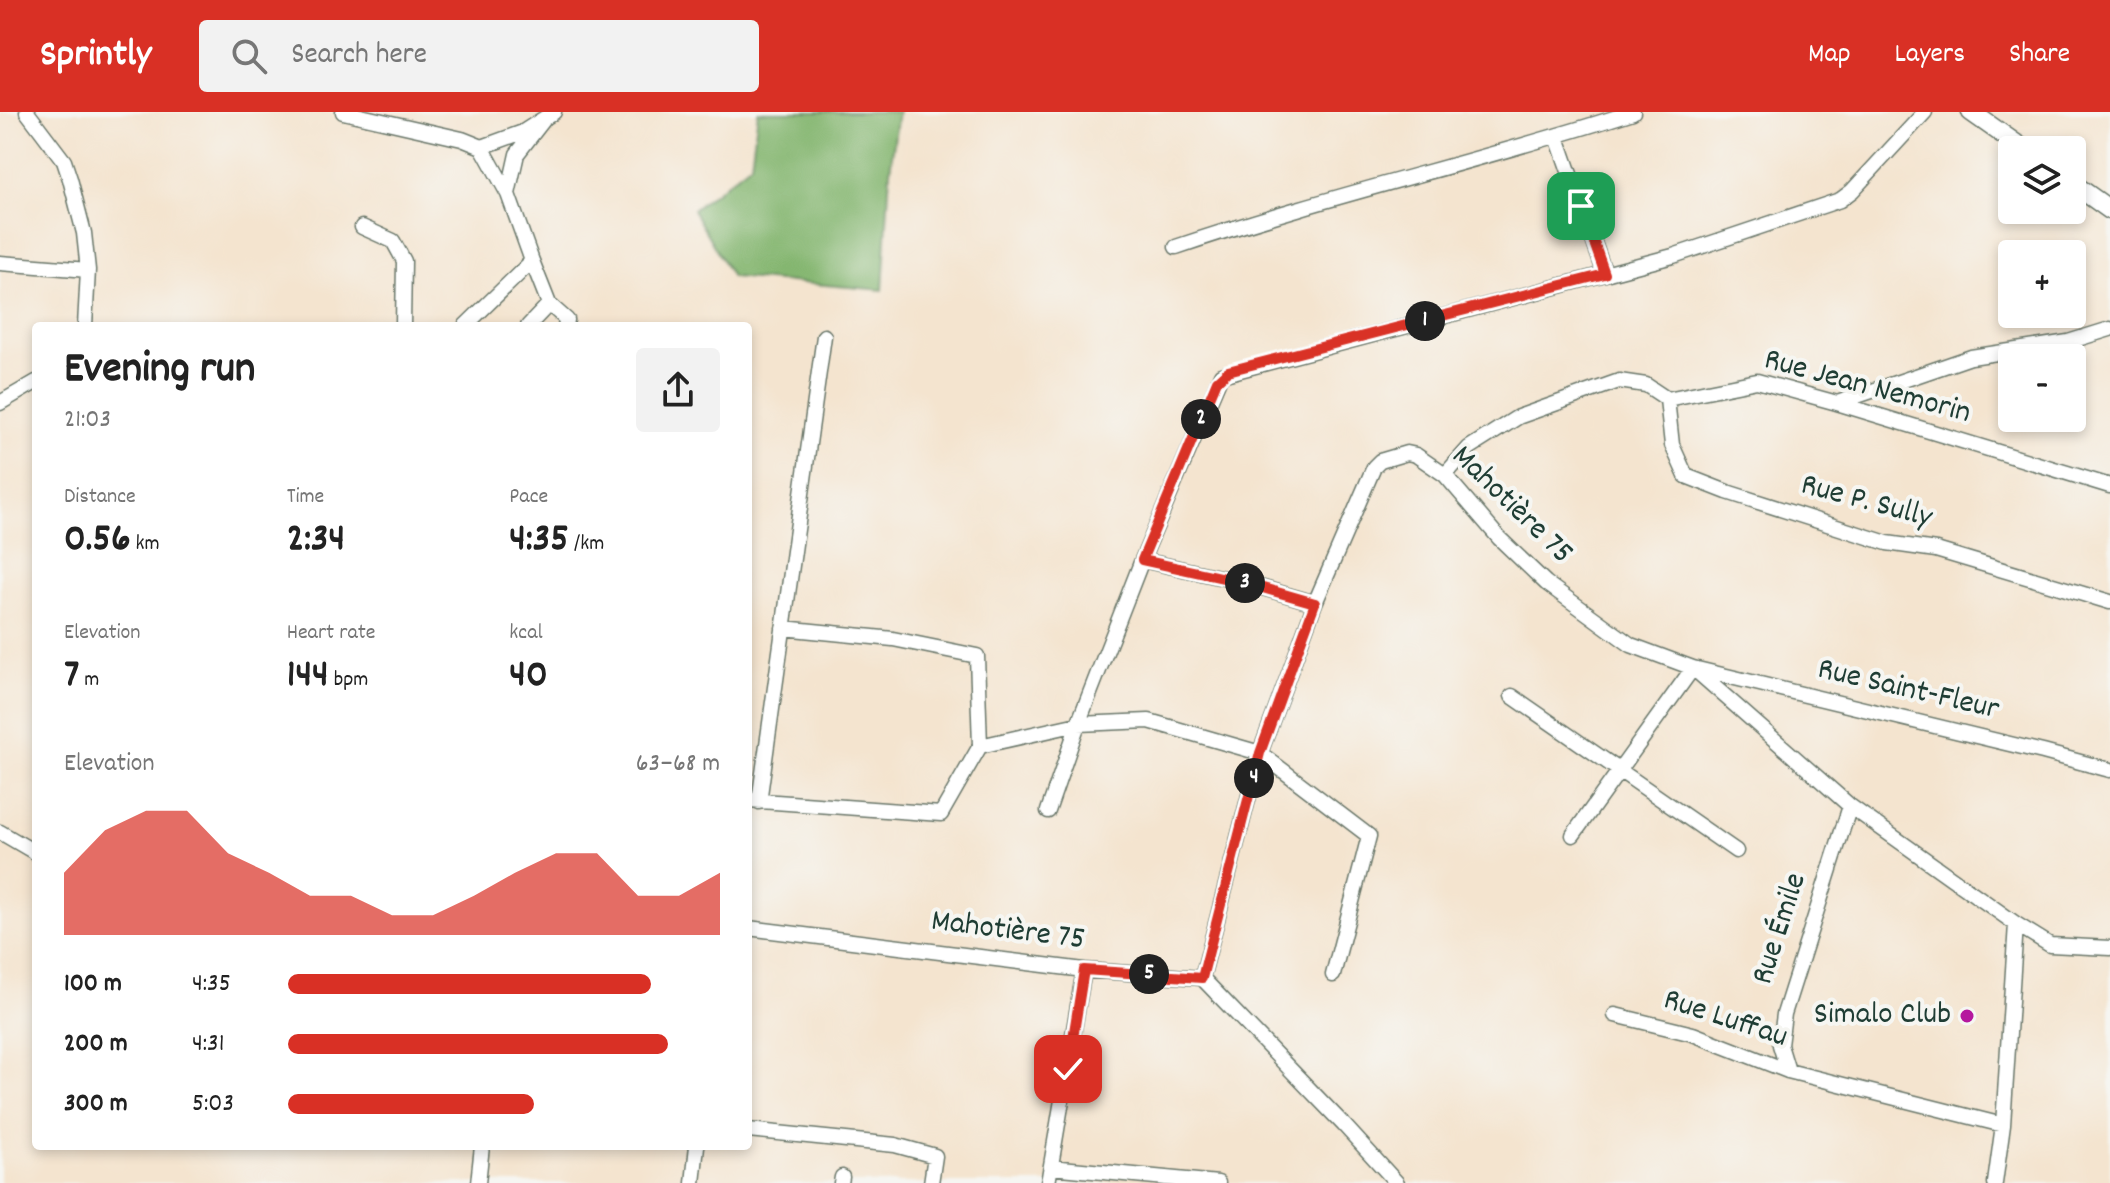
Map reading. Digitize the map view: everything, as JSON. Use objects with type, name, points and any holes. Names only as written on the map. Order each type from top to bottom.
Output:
[{"type":"street","points":[[27,112],[64,161],[84,233],[88,270],[85,322]]},
{"type":"street","points":[[343,112],[462,139],[482,147],[508,194],[549,304],[566,322]]},
{"type":"street","points":[[1176,247],[1236,227],[1557,137],[1633,112]]},
{"type":"street","points":[[1048,811],[1078,724],[1142,560],[1221,375],[1673,256],[1840,200],[1925,112]]},
{"type":"street","points":[[1971,112],[2005,136]]},
{"type":"street","points":[[482,147],[523,132],[549,115]]},
{"type":"street","points":[[508,194],[517,154],[549,115]]},
{"type":"street","points":[[1557,137],[1605,274]]},
{"type":"street","points":[[2086,193],[2110,210]]},
{"type":"street","points":[[362,227],[393,241],[404,261],[403,322]]},
{"type":"street","points":[[469,322],[532,261]]},
{"type":"street","points":[[0,263],[88,270]]},
{"type":"street","points":[[532,322],[549,304]]},
{"type":"street","points":[[1837,403],[1971,357],[2068,342],[2109,332]]},
{"type":"street","points":[[783,628],[893,639],[977,656],[980,746],[941,814],[754,801],[783,628],[824,336]]},
{"type":"street","points":[[1445,475],[1469,448],[1518,417],[1619,381],[1646,385],[1667,399]]},
{"type":"street","name":"Rue Jean Nemorin","points":[[1667,399],[1757,381],[2110,486]]},
{"type":"street","points":[[0,403],[32,384]]},
{"type":"street","name":"Rue P. Sully","points":[[1667,399],[1672,445],[1686,476],[1887,543],[1936,550],[2110,602]]},
{"type":"street","name":"Mahotière 75","points":[[752,928],[1084,970],[1202,978],[1260,753],[1315,603],[1374,467],[1380,461],[1407,453],[1416,455],[1445,475],[1499,538],[1546,583],[1631,645],[1693,668],[1850,806],[2016,924],[2050,945],[2110,948]]},
{"type":"street","points":[[1142,560],[1242,582],[1315,603]]},
{"type":"street","points":[[1573,835],[1693,668]]},
{"type":"street","name":"Rue Saint-Fleur","points":[[1693,668],[2110,770]]},
{"type":"street","points":[[1512,696],[1736,851]]},
{"type":"street","points":[[980,746],[1078,724],[1149,721],[1260,753],[1369,836],[1333,975]]},
{"type":"street","name":"Rue Émile","points":[[1788,1071],[1780,1045],[1784,1014],[1850,806]]},
{"type":"street","points":[[0,832],[32,851]]},
{"type":"street","points":[[1995,1183],[2003,1125],[2016,924]]},
{"type":"street","points":[[1048,1183],[1084,970]]},
{"type":"street","points":[[1202,978],[1397,1183]]},
{"type":"street","name":"Rue Luffau","points":[[1615,1015],[1693,1034],[1788,1071],[2003,1125]]},
{"type":"street","points":[[752,1130],[895,1145],[935,1156],[931,1183]]},
{"type":"street","points":[[478,1183],[482,1150]]},
{"type":"street","points":[[693,1183],[697,1150]]},
{"type":"street","points":[[1051,1167],[1218,1183]]},
{"type":"green space","points":[[758,112],[898,112],[890,171],[883,290],[732,277],[693,210],[751,164]]},
{"type":"place","name":"Simalo Club","points":[[1967,1016]]},
{"type":"route","points":[[1068,1069],[1084,970],[1202,978],[1260,753],[1315,603],[1242,582],[1142,560],[1217,381],[1228,371],[1605,274],[1581,206]]}]
